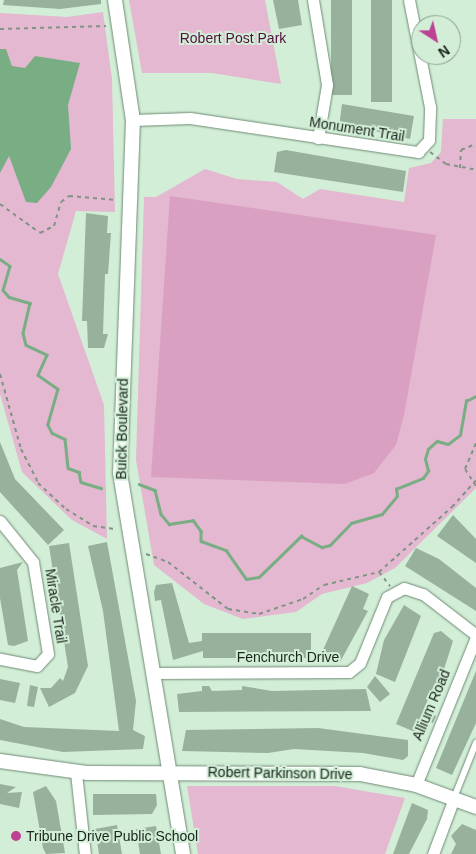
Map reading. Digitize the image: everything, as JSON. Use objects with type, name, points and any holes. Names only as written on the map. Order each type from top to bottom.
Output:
[{"type":"street","name":"Buick Boulevard","points":[[115,0],[133,120],[120,474],[183,854]]},
{"type":"street","points":[[313,0],[327,85],[318,138]]},
{"type":"street","points":[[410,0],[430,108],[425,147]]},
{"type":"street","name":"Monument Trail","points":[[133,120],[190,118],[412,154],[425,147]]},
{"type":"street","name":"Miracle Trail","points":[[0,521],[33,562],[48,654],[37,666],[0,659]]},
{"type":"street","name":"Fenchurch Drive","points":[[153,673],[349,672],[360,663],[388,597],[404,588],[423,594],[476,636]]},
{"type":"street","name":"Allium Road","points":[[416,785],[476,636]]},
{"type":"street","name":"Robert Parkinson Drive","points":[[0,761],[76,773],[320,771],[416,785],[476,807]]},
{"type":"street","points":[[76,773],[85,854]]},
{"type":"street","points":[[433,854],[454,798]]},
{"type":"lane","points":[[454,798],[476,743]]},
{"type":"path","points":[[0,29],[106,26]]},
{"type":"path","points":[[460,168],[461,150],[476,144]]},
{"type":"path","points":[[425,147],[438,159],[460,168],[476,170]]},
{"type":"path","points":[[0,204],[40,233],[54,226],[59,206],[69,196],[117,200]]},
{"type":"path","points":[[0,374],[21,449],[38,483],[66,509],[94,526],[115,529]]},
{"type":"path","points":[[476,443],[466,463],[473,484],[476,486]]},
{"type":"path","points":[[146,554],[157,555],[214,601],[243,614],[282,608],[324,585],[379,572],[476,480]]},
{"type":"path","points":[[379,572],[390,587]]},
{"type":"green space","name":"Robert Post Park","points":[[129,0],[265,0],[281,84],[212,73],[142,73]]},
{"type":"green space","points":[[103,12],[112,79],[115,212],[76,211],[58,274],[104,405],[107,539],[72,520],[22,472],[0,394],[0,13],[67,17]]},
{"type":"green space","points":[[443,119],[476,119],[476,488],[395,568],[367,583],[322,594],[296,612],[243,619],[204,604],[154,565],[136,460],[144,197],[156,197],[205,169],[237,179],[277,182],[303,199],[320,189],[404,202],[409,168],[431,163],[441,152]]},
{"type":"green space","points":[[187,786],[335,786],[405,798],[385,854],[198,854]]},
{"type":"shaded area","points":[[0,49],[6,49],[12,66],[25,68],[35,56],[80,63],[68,105],[71,149],[51,187],[37,203],[26,202],[9,156],[0,173]]},
{"type":"shaded area","points":[[170,196],[436,235],[404,415],[396,445],[374,473],[345,484],[151,477]]},
{"type":"building","points":[[4,0],[101,0],[101,4],[60,9],[3,5]]},
{"type":"building","points":[[273,0],[298,0],[302,25],[279,29]]},
{"type":"building","points":[[331,0],[352,0],[352,95],[331,95]]},
{"type":"building","points":[[371,0],[392,0],[392,102],[371,102]]},
{"type":"building","points":[[342,104],[414,116],[410,139],[347,125],[339,127]]},
{"type":"building","points":[[286,150],[406,171],[403,192],[274,172],[277,152]]},
{"type":"building","points":[[86,213],[108,216],[107,233],[111,233],[108,274],[105,274],[103,334],[108,334],[104,348],[88,348],[87,321],[82,321]]},
{"type":"building","points":[[0,442],[15,479],[64,530],[48,545],[0,492]]},
{"type":"building","points":[[453,515],[476,539],[476,563],[437,536]]},
{"type":"building","points":[[107,542],[136,701],[133,730],[145,736],[143,749],[63,752],[0,740],[0,719],[24,727],[119,731],[103,611],[88,546]]},
{"type":"building","points":[[69,543],[88,666],[75,693],[49,707],[40,688],[51,688],[60,678],[63,681],[68,667],[49,546]]},
{"type":"building","points":[[416,548],[439,559],[476,588],[476,611],[405,566]]},
{"type":"building","points":[[23,562],[17,570],[28,641],[14,646],[8,645],[0,598],[0,568]]},
{"type":"building","points":[[172,583],[189,643],[202,641],[202,633],[311,633],[311,658],[203,658],[203,651],[173,660],[161,600],[155,601],[154,592],[156,585]]},
{"type":"building","points":[[352,586],[369,594],[363,609],[368,611],[340,662],[323,650]]},
{"type":"building","points":[[404,605],[421,616],[395,682],[376,674],[384,640]]},
{"type":"building","points":[[441,631],[453,641],[439,685],[435,683],[423,711],[436,716],[433,723],[421,717],[415,732],[396,724],[434,633]]},
{"type":"building","points":[[476,671],[476,723],[452,775],[436,768]]},
{"type":"building","points":[[375,676],[390,694],[380,702],[367,687]]},
{"type":"building","points":[[0,679],[20,683],[15,703],[0,700]]},
{"type":"building","points":[[30,685],[38,687],[34,707],[27,706]]},
{"type":"building","points":[[202,686],[209,686],[212,691],[242,690],[242,686],[272,691],[366,689],[371,711],[179,712],[177,694],[202,691]]},
{"type":"building","points":[[318,728],[408,740],[408,756],[403,760],[363,753],[294,749],[268,753],[182,751],[186,730]]},
{"type":"building","points":[[0,784],[16,787],[7,793],[22,792],[19,808],[0,804]]},
{"type":"building","points":[[46,786],[56,801],[65,853],[46,854],[43,848],[33,792]]},
{"type":"building","points":[[93,794],[156,794],[157,805],[152,814],[93,815]]},
{"type":"building","points":[[412,803],[428,810],[427,819],[409,854],[393,854]]},
{"type":"building","points":[[462,824],[476,830],[476,854],[451,854],[456,844],[451,836]]},
{"type":"building","points":[[117,825],[122,854],[99,854],[95,829]]},
{"type":"building","points":[[156,826],[161,854],[140,854],[136,829]]},
{"type":"waterway","points":[[0,259],[10,266],[3,290],[9,297],[30,303],[23,333],[26,345],[47,355],[38,375],[58,389],[48,425],[52,433],[65,439],[68,468],[79,472],[81,482],[101,488]]},
{"type":"waterway","points":[[139,484],[155,490],[161,514],[169,524],[193,520],[201,531],[201,541],[226,550],[246,579],[259,577],[301,536],[322,547],[330,545],[351,523],[382,514],[397,496],[396,489],[423,478],[428,471],[425,459],[428,449],[437,441],[448,444],[460,435],[466,401],[476,396]]},
{"type":"place","name":"Tribune Drive Public School","points":[[16,836]]}]
